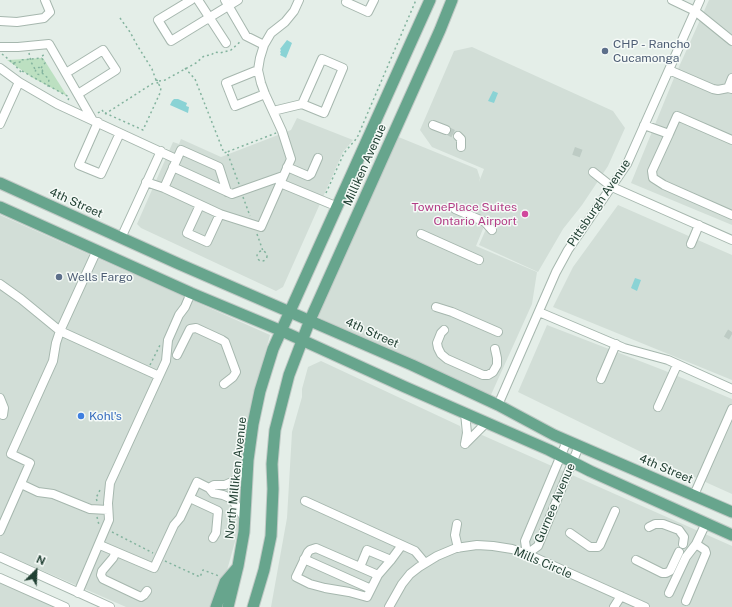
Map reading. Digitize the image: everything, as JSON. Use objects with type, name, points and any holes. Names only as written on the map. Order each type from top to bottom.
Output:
[{"type":"main road","name":"Milliken Avenue","points":[[282,331],[430,0]]},
{"type":"main road","name":"Milliken Avenue","points":[[301,340],[440,30],[452,0]]},
{"type":"main road","name":"4th Street","points":[[0,183],[121,238],[412,365],[498,405],[567,441],[732,512]]},
{"type":"main road","points":[[0,206],[192,293],[282,331],[573,461],[590,471],[732,534]]},
{"type":"main road","name":"North Milliken Avenue","points":[[228,607],[238,566],[245,519],[248,465],[260,391],[273,349],[282,331]]},
{"type":"main road","points":[[253,607],[258,593],[271,536],[274,489],[272,464],[275,430],[289,374],[301,340]]},
{"type":"main road","points":[[216,607],[225,582],[238,566]]},
{"type":"street","points":[[0,21],[17,22],[44,18],[50,12],[45,0]]},
{"type":"street","points":[[191,0],[158,20],[171,41],[210,17],[226,3],[238,0]]},
{"type":"street","points":[[198,0],[226,43]]},
{"type":"street","points":[[146,182],[164,188],[220,214],[261,227],[291,159],[282,131],[265,94],[258,70],[260,58],[264,45],[271,33],[285,22],[294,11],[299,0]]},
{"type":"street","points":[[347,0],[346,2],[368,12],[374,0]]},
{"type":"street","points":[[672,0],[695,10],[732,41]]},
{"type":"street","name":"Pittsburgh Avenue","points":[[498,405],[556,272],[568,250],[627,164],[700,0]]},
{"type":"street","points":[[226,3],[246,36],[264,45]]},
{"type":"street","points":[[0,47],[49,44],[95,121]]},
{"type":"street","points":[[66,73],[103,50],[116,70],[78,94]]},
{"type":"street","points":[[274,114],[302,104],[324,113],[343,68],[322,59],[302,104]]},
{"type":"street","points":[[0,68],[19,82],[43,96],[176,159]]},
{"type":"street","points":[[258,70],[226,82],[235,106],[265,94]]},
{"type":"street","points":[[669,70],[718,90],[730,88],[732,78]]},
{"type":"street","points":[[0,124],[19,82]]},
{"type":"street","points":[[732,140],[678,116],[652,172],[653,178],[664,185],[732,215]]},
{"type":"street","points":[[95,121],[79,165],[101,174],[120,133]]},
{"type":"street","points":[[433,125],[446,130]]},
{"type":"street","points":[[644,125],[669,134]]},
{"type":"street","points":[[458,136],[461,139],[461,147]]},
{"type":"street","points":[[164,188],[181,150],[219,167],[227,192]]},
{"type":"street","points":[[121,238],[160,151]]},
{"type":"street","points":[[288,167],[308,176],[311,174],[318,158]]},
{"type":"street","points":[[173,168],[232,194],[282,180],[338,207]]},
{"type":"street","points":[[593,172],[612,187],[732,240]]},
{"type":"street","points":[[200,205],[187,233],[207,242],[220,214]]},
{"type":"street","points":[[455,209],[485,222],[492,230]]},
{"type":"street","points":[[691,244],[699,225]]},
{"type":"street","points":[[421,234],[479,260]]},
{"type":"street","points":[[0,531],[30,462],[11,454],[53,361],[60,331],[97,250]]},
{"type":"street","points":[[0,284],[21,298],[60,331],[159,376]]},
{"type":"street","points":[[78,593],[100,545],[109,520],[108,510],[110,483],[166,361],[168,340],[179,315],[192,293]]},
{"type":"street","points":[[436,307],[452,312],[498,332]]},
{"type":"street","points":[[539,312],[624,348],[655,356],[732,389]]},
{"type":"street","points":[[177,355],[190,329],[196,328],[222,340],[225,342],[236,372],[233,377],[224,384]]},
{"type":"street","points":[[444,330],[441,333],[437,343],[441,354],[447,359],[483,375],[488,375],[493,372],[497,365],[495,349]]},
{"type":"street","points":[[601,379],[616,344]]},
{"type":"street","points":[[658,407],[677,365]]},
{"type":"street","points":[[0,398],[4,408],[3,415]]},
{"type":"street","points":[[694,495],[732,410]]},
{"type":"street","points":[[465,413],[467,433],[465,444],[486,423]]},
{"type":"street","name":"Gurnee Avenue","points":[[567,441],[525,541],[527,554],[538,546],[579,446]]},
{"type":"street","points":[[209,488],[214,485],[225,485],[234,481],[248,465]]},
{"type":"street","points":[[100,545],[154,568],[174,524],[180,518],[197,482],[209,488],[213,493],[232,499],[245,519]]},
{"type":"street","points":[[21,484],[38,492],[53,494],[81,507],[108,510]]},
{"type":"street","points":[[190,498],[218,511],[216,533],[213,538]]},
{"type":"street","points":[[305,501],[402,545],[415,552],[425,563]]},
{"type":"street","points":[[570,533],[590,547],[598,547],[615,511]]},
{"type":"street","points":[[669,593],[686,557],[696,544],[706,523]]},
{"type":"street","points":[[456,524],[455,535],[458,548]]},
{"type":"street","points":[[636,560],[662,573],[666,573],[670,570],[681,548],[684,537],[679,530],[663,524],[655,524],[649,527]]},
{"type":"street","points":[[686,601],[706,553],[705,550],[696,544]]},
{"type":"street","points":[[378,575],[319,548],[310,550],[296,577],[310,584],[367,597],[378,575],[402,545]]},
{"type":"street","name":"Mills Circle","points":[[389,607],[410,574],[425,563],[437,556],[458,548],[477,545],[512,549],[527,554],[644,607]]},
{"type":"street","points":[[360,567],[367,550],[391,560]]},
{"type":"street","points":[[116,552],[102,571],[101,575],[103,579],[141,597],[147,591]]},
{"type":"street","points":[[0,557],[110,607]]},
{"type":"street","points":[[304,559],[371,589]]},
{"type":"street","points":[[0,578],[65,607]]},
{"type":"street","points":[[614,607],[621,596]]},
{"type":"path","points":[[325,195],[344,153],[357,138],[416,0]]},
{"type":"path","points":[[105,113],[143,130],[161,88],[130,32],[120,18]]},
{"type":"path","points":[[158,81],[166,80],[196,63],[204,56],[211,55],[215,52],[220,53],[231,50],[246,36]]},
{"type":"path","points":[[29,46],[30,60],[35,71],[37,74],[42,73],[48,77],[50,81],[43,96]]},
{"type":"path","points":[[0,54],[2,54],[13,64],[20,62],[20,60],[42,58],[41,57],[53,50]]},
{"type":"path","points":[[35,69],[41,68],[45,63],[42,58]]},
{"type":"path","points":[[41,68],[42,73]]},
{"type":"path","points":[[185,68],[195,80],[224,153],[227,152]]},
{"type":"path","points":[[260,251],[265,252],[267,255],[264,261],[257,258],[260,251]]},
{"type":"path","points":[[148,370],[159,346],[168,344]]},
{"type":"path","points":[[103,484],[96,498],[98,504],[97,517],[99,526],[167,558],[165,562],[200,577],[203,570],[220,577]]},
{"type":"shaded area","points":[[709,0],[732,0],[732,225],[631,183],[674,78]]},
{"type":"shaded area","points":[[472,47],[613,111],[625,128],[608,166],[582,205],[563,229],[538,272],[479,245],[490,220],[467,209],[466,210],[487,219],[476,246],[537,272],[532,304],[490,397],[318,317],[396,136],[477,169],[480,178],[479,182],[484,169],[432,147],[420,130],[454,51]]},
{"type":"shaded area","points":[[297,118],[353,140],[343,152],[283,287],[276,291],[141,228],[137,224],[173,142],[179,144],[181,139],[221,157],[291,130]]},
{"type":"shaded area","points":[[618,205],[732,255],[732,380],[553,307],[573,267]]},
{"type":"shaded area","points":[[0,215],[270,335],[253,399],[242,457],[239,527],[226,574],[213,607],[126,607],[0,552]]},
{"type":"shaded area","points":[[547,325],[663,370],[732,399],[732,494],[672,467],[518,392]]},
{"type":"shaded area","points":[[321,361],[460,426],[461,430],[476,436],[482,435],[732,546],[732,607],[271,607],[287,518],[292,432],[302,397],[302,389],[308,367]]},
{"type":"shaded area","points":[[0,582],[58,607],[0,607]]},
{"type":"green space","points":[[43,58],[67,96],[33,78],[7,60]]},
{"type":"water","points":[[287,40],[292,43],[286,58],[280,55],[280,49]]},
{"type":"water","points":[[493,91],[498,93],[494,103],[488,101]]},
{"type":"water","points":[[174,99],[187,103],[186,106],[189,107],[188,113],[170,105]]},
{"type":"water","points":[[635,278],[641,280],[637,291],[631,288]]},
{"type":"tunnel","points":[[446,130],[458,136]]},
{"type":"tunnel","points":[[576,156],[580,145]]},
{"type":"tunnel","points":[[726,333],[731,336]]},
{"type":"place","name":"CHP - Rancho Cucamonga","points":[[605,51]]},
{"type":"place","name":"TownePlace Suites Ontario Airport","points":[[525,214]]},
{"type":"place","name":"Wells Fargo","points":[[59,277]]},
{"type":"place","name":"Kohl's","points":[[81,416]]}]
